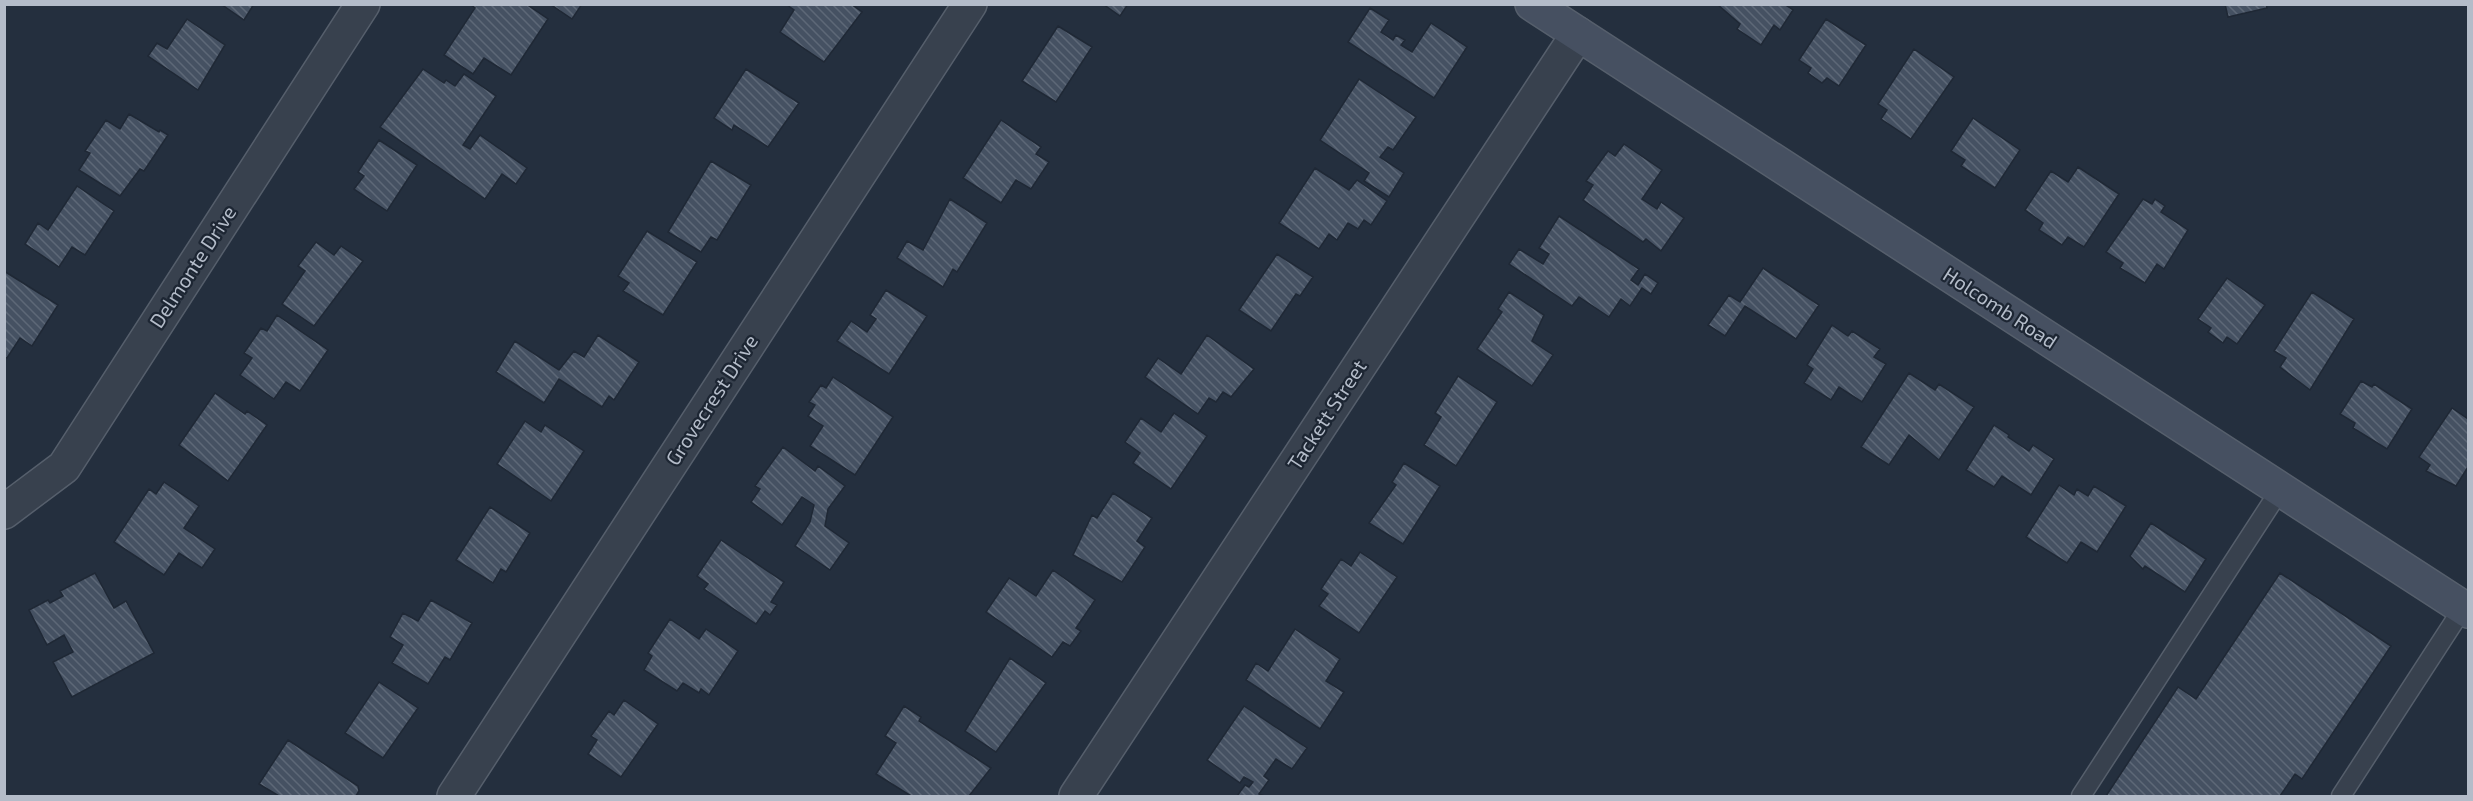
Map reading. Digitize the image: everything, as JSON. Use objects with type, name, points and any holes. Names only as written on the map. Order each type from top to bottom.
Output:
[{"type":"street","name":"Delmonte Drive","points":[[4,512],[64,467],[363,4]]},
{"type":"street","name":"Grovecrest Drive","points":[[454,796],[970,4]]},
{"type":"street","name":"Holcomb Road","points":[[1532,4],[2466,610]]},
{"type":"street","name":"Tackett Street","points":[[1076,796],[1578,34]]},
{"type":"lane","points":[[2081,796],[2280,490]]},
{"type":"lane","points":[[2341,796],[2466,610]]},
{"type":"building","points":[[221,4],[254,4],[244,20]]},
{"type":"building","points":[[470,4],[526,4],[548,19],[511,75],[484,58],[473,74],[444,55],[475,8]]},
{"type":"building","points":[[550,4],[582,4],[572,19]]},
{"type":"building","points":[[786,4],[851,4],[862,12],[824,62],[780,32],[794,10]]},
{"type":"building","points":[[1103,4],[1128,4],[1120,16]]},
{"type":"building","points":[[1717,4],[1784,4],[1793,10],[1780,30],[1774,25],[1761,45],[1737,29],[1740,24]]},
{"type":"building","points":[[2225,4],[2266,4],[2267,8],[2228,17]]},
{"type":"building","points":[[1370,8],[1389,20],[1381,32],[1393,40],[1396,35],[1405,40],[1401,45],[1412,52],[1431,23],[1467,47],[1434,98],[1348,42]]},
{"type":"building","points":[[187,19],[225,45],[198,90],[148,56],[157,43],[167,49]]},
{"type":"building","points":[[1826,19],[1866,45],[1839,86],[1827,78],[1822,83],[1808,73],[1811,68],[1799,60]]},
{"type":"building","points":[[1058,26],[1092,47],[1056,102],[1022,81]]},
{"type":"building","points":[[1914,49],[1954,77],[1911,139],[1881,119],[1887,110],[1878,104]]},
{"type":"building","points":[[423,69],[444,83],[446,80],[455,86],[464,74],[496,96],[463,145],[470,149],[480,135],[527,168],[516,184],[502,174],[485,199],[380,127]]},
{"type":"building","points":[[746,69],[799,103],[768,147],[734,125],[732,130],[714,118]]},
{"type":"building","points":[[1359,79],[1416,117],[1393,150],[1388,147],[1380,157],[1404,173],[1389,197],[1364,181],[1369,173],[1320,140]]},
{"type":"building","points":[[129,114],[168,135],[144,171],[140,169],[120,196],[79,170],[90,153],[85,151],[106,120],[120,129]]},
{"type":"building","points":[[1973,118],[2020,150],[1995,188],[1961,166],[1965,160],[1951,151]]},
{"type":"building","points":[[1001,120],[1041,147],[1036,154],[1049,162],[1031,189],[1016,180],[1001,203],[963,178]]},
{"type":"building","points":[[379,140],[417,165],[387,211],[354,189],[364,176],[358,172]]},
{"type":"building","points":[[1624,144],[1662,170],[1642,199],[1657,209],[1661,202],[1684,218],[1661,251],[1646,239],[1643,242],[1583,200],[1593,185],[1586,181],[1608,151],[1615,156]]},
{"type":"building","points":[[711,161],[751,185],[717,240],[711,237],[701,252],[668,232]]},
{"type":"building","points":[[2078,167],[2119,194],[2084,247],[2068,237],[2062,245],[2039,230],[2043,223],[2025,210],[2051,171],[2068,182]]},
{"type":"building","points":[[1315,168],[1349,190],[1357,180],[1387,201],[1371,225],[1364,220],[1358,229],[1348,223],[1337,240],[1329,234],[1319,249],[1279,223]]},
{"type":"building","points":[[77,186],[114,211],[85,255],[72,247],[59,267],[25,244],[38,223],[48,230]]},
{"type":"building","points":[[950,199],[987,223],[957,272],[953,269],[943,287],[897,258],[907,241],[923,250]]},
{"type":"building","points":[[2143,199],[2152,204],[2155,199],[2165,206],[2161,212],[2188,230],[2164,269],[2157,264],[2145,283],[2120,268],[2123,263],[2106,252]]},
{"type":"building","points":[[1559,216],[1639,269],[1631,280],[1638,285],[1645,274],[1658,283],[1651,294],[1642,288],[1630,306],[1621,299],[1609,317],[1579,297],[1572,306],[1509,264],[1519,249],[1543,264],[1549,254],[1539,248]]},
{"type":"building","points":[[647,231],[697,262],[663,315],[623,291],[629,283],[618,276]]},
{"type":"building","points":[[316,242],[334,255],[341,246],[363,261],[314,326],[282,304],[305,271],[298,266]]},
{"type":"building","points":[[1277,254],[1313,277],[1300,296],[1296,294],[1271,331],[1239,310]]},
{"type":"building","points":[[1763,268],[1819,305],[1796,339],[1745,306],[1725,336],[1708,325],[1729,295],[1740,302]]},
{"type":"building","points":[[4,271],[58,305],[32,346],[20,338],[7,358],[4,356]]},
{"type":"building","points":[[2227,278],[2265,305],[2237,344],[2227,337],[2223,343],[2208,332],[2211,328],[2198,319]]},
{"type":"building","points":[[886,290],[927,316],[889,374],[837,341],[851,321],[867,332],[876,319],[870,315]]},
{"type":"building","points":[[1509,292],[1544,315],[1532,341],[1553,355],[1532,386],[1477,349],[1502,312],[1498,309]]},
{"type":"building","points":[[2312,292],[2354,319],[2310,390],[2280,367],[2286,358],[2274,351]]},
{"type":"building","points":[[277,315],[328,350],[300,391],[286,382],[274,399],[240,375],[252,358],[244,353],[261,328],[267,331]]},
{"type":"building","points":[[1832,325],[1848,336],[1852,331],[1880,349],[1874,357],[1886,364],[1862,402],[1839,387],[1831,400],[1804,383],[1813,369],[1807,365]]},
{"type":"building","points":[[598,335],[639,362],[614,400],[609,396],[602,407],[559,379],[544,403],[496,372],[515,341],[559,370],[574,351],[584,357]]},
{"type":"building","points":[[1207,335],[1254,369],[1231,397],[1223,392],[1216,402],[1209,398],[1198,414],[1145,377],[1158,358],[1181,374]]},
{"type":"building","points":[[1909,373],[1935,390],[1939,384],[1974,407],[1939,460],[1909,435],[1889,465],[1861,447]]},
{"type":"building","points":[[1458,376],[1497,402],[1456,466],[1424,445],[1441,417],[1435,413]]},
{"type":"building","points":[[833,377],[893,417],[855,475],[810,446],[823,426],[808,416],[815,405],[809,402],[821,385],[826,388]]},
{"type":"building","points":[[2361,381],[2372,387],[2374,384],[2412,409],[2387,449],[2353,428],[2355,423],[2340,414]]},
{"type":"building","points":[[215,393],[245,414],[247,411],[267,425],[228,481],[179,445]]},
{"type":"building","points":[[2452,408],[2468,419],[2468,467],[2456,486],[2426,471],[2430,465],[2419,457]]},
{"type":"building","points":[[1174,413],[1207,436],[1171,489],[1133,463],[1140,453],[1125,442],[1141,418],[1161,432]]},
{"type":"building","points":[[525,421],[541,432],[545,425],[584,451],[551,501],[497,464]]},
{"type":"building","points":[[1994,425],[2029,451],[2033,445],[2054,459],[2031,495],[2002,476],[1994,487],[1966,470]]},
{"type":"building","points":[[783,447],[815,471],[818,466],[845,486],[828,509],[825,526],[849,543],[830,570],[795,546],[810,522],[814,505],[802,497],[782,525],[751,502],[760,489],[755,486]]},
{"type":"building","points":[[1404,463],[1440,486],[1403,544],[1369,523],[1396,485],[1392,482]]},
{"type":"building","points":[[164,482],[199,506],[184,528],[215,549],[202,568],[179,553],[164,575],[114,542],[149,489],[156,494]]},
{"type":"building","points":[[2059,485],[2074,495],[2077,489],[2088,496],[2094,486],[2126,506],[2097,552],[2081,542],[2067,563],[2026,537]]},
{"type":"building","points":[[1113,493],[1152,518],[1137,541],[1145,547],[1122,582],[1073,555],[1092,515],[1097,518]]},
{"type":"building","points":[[490,507],[530,533],[506,572],[501,569],[493,583],[456,560]]},
{"type":"building","points":[[2151,523],[2206,559],[2185,592],[2145,566],[2143,569],[2130,556]]},
{"type":"building","points":[[721,540],[784,582],[771,602],[777,605],[770,615],[765,611],[756,624],[704,589],[708,584],[697,576]]},
{"type":"building","points":[[1360,552],[1397,577],[1359,633],[1319,606],[1328,594],[1321,589],[1341,559],[1351,566]]},
{"type":"building","points":[[1053,570],[1095,600],[1076,628],[1081,631],[1070,646],[1063,642],[1052,657],[986,612],[1009,578],[1036,596]]},
{"type":"building","points":[[95,573],[114,608],[126,601],[154,653],[72,697],[53,662],[73,652],[64,635],[47,645],[29,610],[48,600],[50,603],[63,596],[60,591]]},
{"type":"building","points":[[2280,573],[2391,646],[2302,779],[2295,774],[2280,796],[2106,796],[2178,687],[2196,699]]},
{"type":"building","points":[[431,600],[472,623],[450,660],[445,657],[428,684],[392,663],[403,645],[390,637],[403,613],[418,621]]},
{"type":"building","points":[[670,619],[699,639],[706,629],[738,651],[709,695],[701,689],[699,693],[683,683],[677,691],[644,670],[652,656],[648,653]]},
{"type":"building","points":[[1295,629],[1340,659],[1326,681],[1344,692],[1320,729],[1246,680],[1256,663],[1268,671]]},
{"type":"building","points":[[1010,658],[1046,683],[996,752],[965,731]]},
{"type":"building","points":[[379,682],[418,708],[383,758],[345,733]]},
{"type":"building","points":[[624,700],[658,724],[621,777],[588,754],[597,740],[591,736],[609,711],[614,715]]},
{"type":"building","points":[[904,706],[921,717],[919,721],[991,768],[969,796],[911,796],[876,774],[896,743],[885,736]]},
{"type":"building","points":[[1244,706],[1307,748],[1292,769],[1276,759],[1264,776],[1269,780],[1259,794],[1264,796],[1237,796],[1245,785],[1249,787],[1253,782],[1244,777],[1240,783],[1207,760]]},
{"type":"building","points":[[288,740],[358,786],[359,791],[356,796],[279,796],[259,784]]}]
